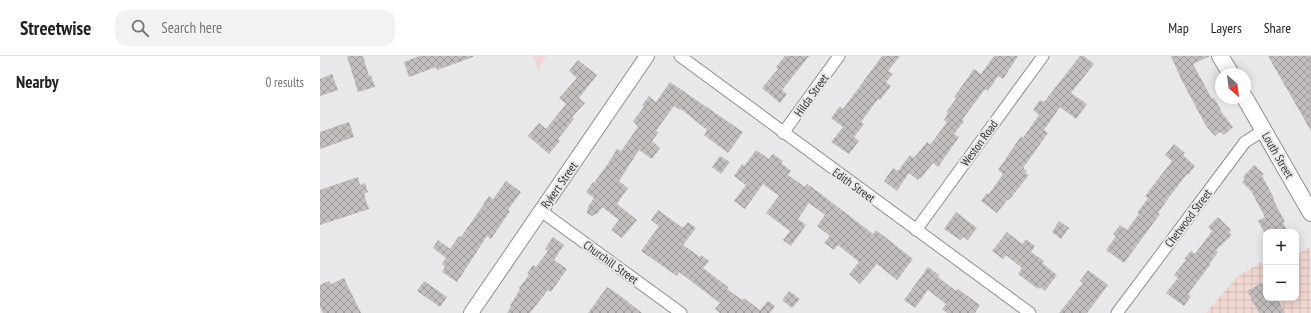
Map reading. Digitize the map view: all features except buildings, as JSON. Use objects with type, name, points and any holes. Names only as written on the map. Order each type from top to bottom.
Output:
[{"type":"main road","points":[[1220,56],[1227,68]]},
{"type":"main road","name":"Louth Street","points":[[1249,104],[1311,212]]},
{"type":"street","name":"Rykert Street","points":[[471,313],[647,56]]},
{"type":"street","name":"Edith Street","points":[[680,56],[1030,313]]},
{"type":"street","name":"Hilda Street","points":[[783,133],[839,56]]},
{"type":"street","name":"Weston Road","points":[[916,230],[1043,56]]},
{"type":"street","name":"Chetwood Street","points":[[1116,313],[1245,142],[1264,130]]},
{"type":"street","name":"Churchill Street","points":[[541,211],[681,313]]},
{"type":"shaded area","points":[[533,56],[546,56],[538,71]]},
{"type":"shaded area","points":[[1310,247],[1311,313],[1206,313],[1236,278],[1259,263],[1263,264],[1263,301],[1299,301],[1299,253]]}]
